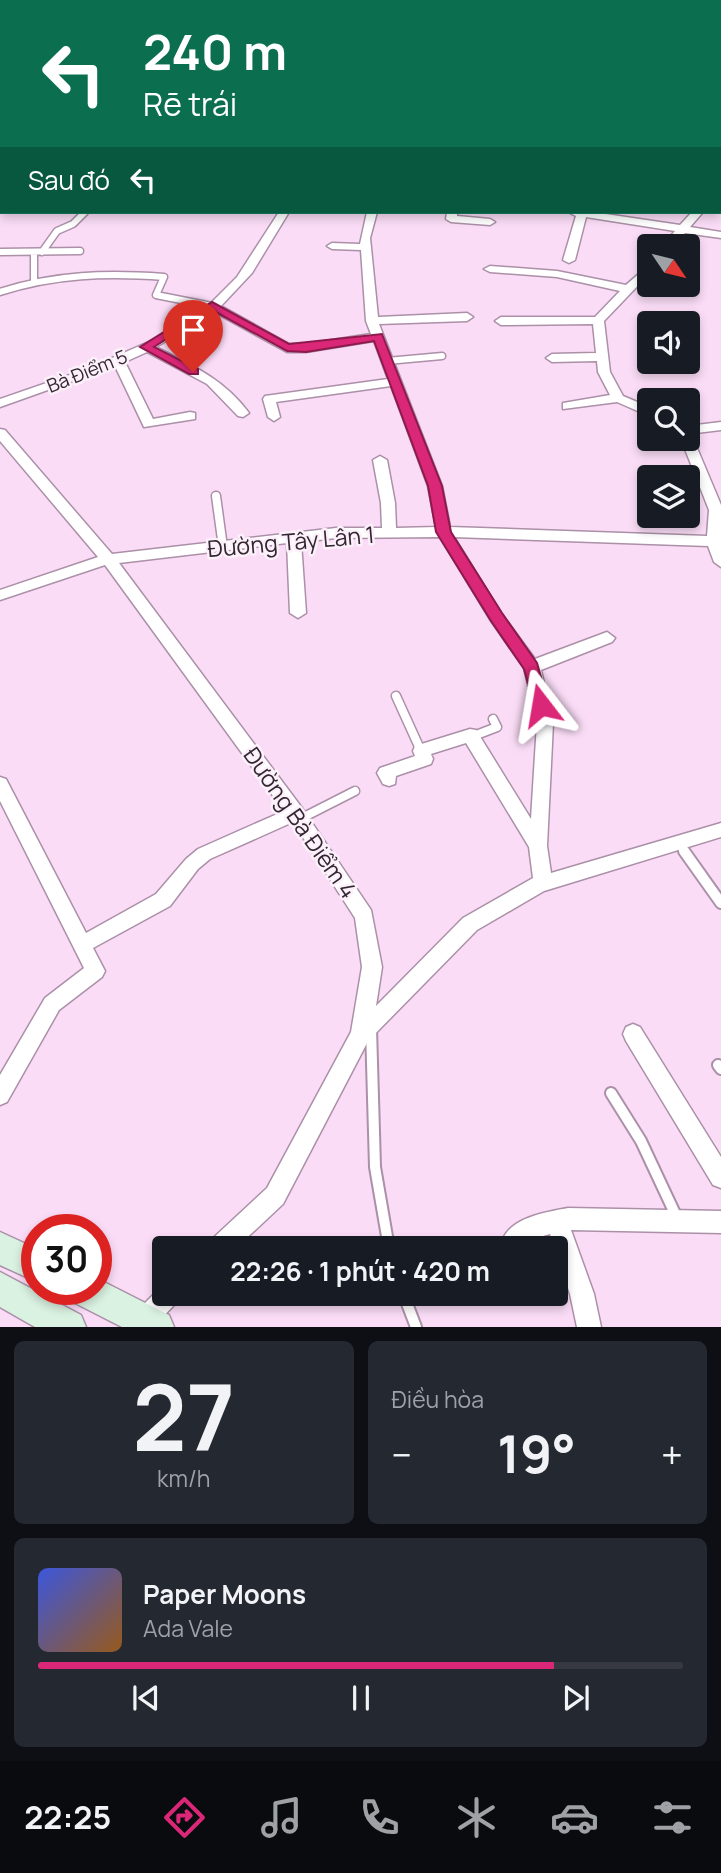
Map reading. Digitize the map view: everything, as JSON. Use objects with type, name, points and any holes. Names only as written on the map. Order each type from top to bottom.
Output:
[{"type":"main road","points":[[0,1248],[21,1258]]},
{"type":"main road","points":[[0,1289],[53,1323]]},
{"type":"main road","points":[[112,1305],[146,1324]]},
{"type":"street","name":"Bà Điểm 5","points":[[0,402],[67,383],[146,347],[212,306],[234,288],[282,214]]},
{"type":"street","points":[[372,214],[366,247],[373,321],[435,486],[444,532],[496,617],[532,667],[545,723],[538,846],[543,883]]},
{"type":"street","points":[[452,214],[452,219],[490,222]]},
{"type":"street","points":[[569,260],[578,214]]},
{"type":"street","points":[[606,214],[721,234]]},
{"type":"street","points":[[676,234],[696,214]]},
{"type":"street","points":[[332,246],[366,247]]},
{"type":"street","points":[[490,269],[557,274],[628,289]]},
{"type":"street","points":[[501,321],[598,320],[637,280]]},
{"type":"street","points":[[212,306],[287,348],[306,348],[378,337]]},
{"type":"street","points":[[373,321],[467,317]]},
{"type":"street","points":[[598,320],[604,372],[618,398]]},
{"type":"street","points":[[146,347],[229,392],[243,413]]},
{"type":"street","points":[[552,358],[602,357]]},
{"type":"street","points":[[117,359],[149,424],[190,416]]},
{"type":"street","points":[[274,417],[269,399],[396,382]]},
{"type":"street","points":[[568,406],[618,398],[637,407]]},
{"type":"street","points":[[700,429],[721,426]]},
{"type":"street","name":"Đường Bà Điểm 4","points":[[0,433],[8,454],[108,559],[298,816],[365,916],[372,967],[366,1030],[275,1196],[232,1236]]},
{"type":"street","points":[[692,451],[719,510],[714,541],[721,562]]},
{"type":"street","points":[[380,460],[388,503],[389,533]]},
{"type":"street","name":"Đường Tây Lân 1","points":[[0,595],[108,559],[336,533],[444,532],[714,541]]},
{"type":"street","points":[[294,538],[298,613]]},
{"type":"street","points":[[532,667],[607,638]]},
{"type":"street","points":[[389,779],[386,773],[425,759],[421,751],[471,737],[538,846]]},
{"type":"street","points":[[0,784],[95,971],[52,1004],[0,1096]]},
{"type":"street","points":[[82,945],[168,897],[183,874],[204,854],[298,816]]},
{"type":"street","points":[[366,1030],[470,924],[543,883],[721,830]]},
{"type":"street","points":[[633,1034],[721,1176]]},
{"type":"street","points":[[556,1221],[582,1294],[589,1327]]},
{"type":"street","points":[[519,1236],[536,1226],[556,1221],[721,1222]]},
{"type":"street","points":[[146,1324],[160,1306]]},
{"type":"lane","points":[[43,252],[57,230],[74,224],[83,214]]},
{"type":"lane","points":[[0,252],[80,251]]},
{"type":"lane","points":[[34,253],[34,282]]},
{"type":"lane","points":[[0,292],[34,282],[103,271],[164,277],[156,295],[212,306]]},
{"type":"lane","points":[[387,361],[442,356]]},
{"type":"lane","points":[[216,496],[223,547]]},
{"type":"lane","points":[[396,696],[421,751]]},
{"type":"lane","points":[[471,737],[497,727],[493,719]]},
{"type":"lane","points":[[298,816],[355,791]]},
{"type":"lane","points":[[678,842],[721,903]]},
{"type":"lane","points":[[366,1030],[385,1236]]},
{"type":"lane","points":[[611,1093],[646,1151],[679,1223]]},
{"type":"lane","points":[[408,1306],[416,1327]]},
{"type":"route","points":[[193,372],[146,347],[160,341],[212,306],[287,348],[306,348],[378,337],[435,486],[444,532],[496,617],[532,667],[541,705]]}]
